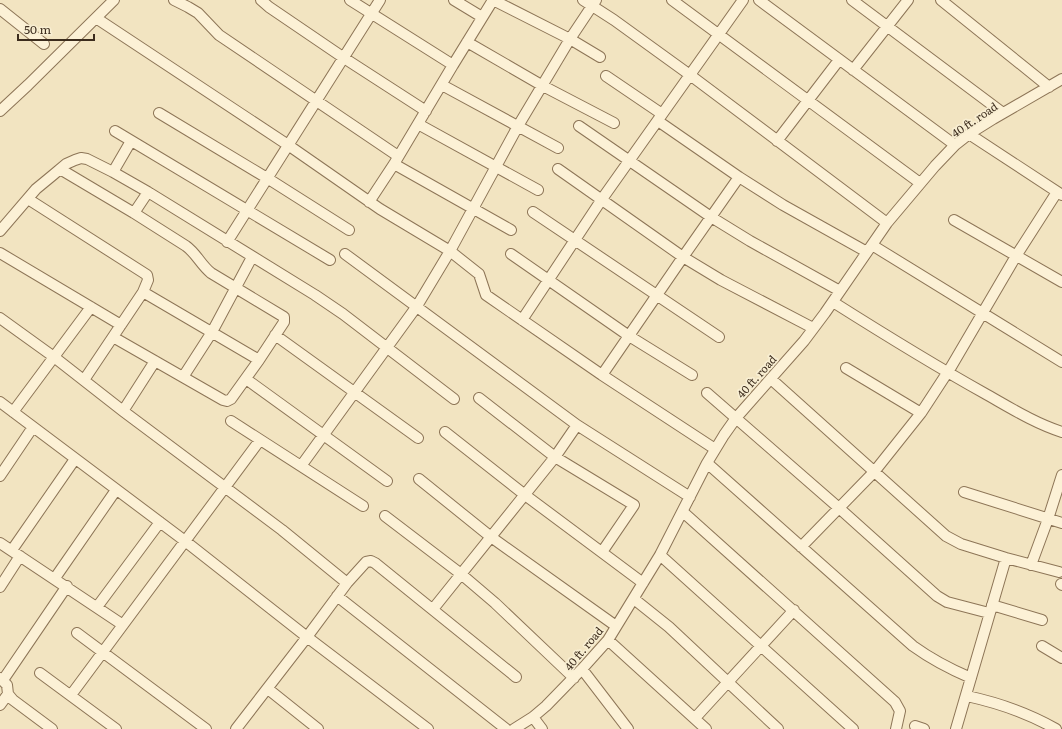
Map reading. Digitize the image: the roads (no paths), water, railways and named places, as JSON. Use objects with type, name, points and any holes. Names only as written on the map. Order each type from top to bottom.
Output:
[{"type":"street","points":[[0,4],[3,0]]},
{"type":"street","points":[[0,111],[114,0]]},
{"type":"street","points":[[174,0],[188,6],[198,13],[218,35],[316,102],[396,160],[472,209],[511,230]]},
{"type":"street","points":[[261,0],[344,58],[426,110]]},
{"type":"street","points":[[350,0],[453,65]]},
{"type":"street","points":[[227,242],[380,0]]},
{"type":"street","points":[[454,0],[482,17]]},
{"type":"street","points":[[369,202],[493,0],[570,39],[600,57]]},
{"type":"street","points":[[672,0],[920,183]]},
{"type":"street","points":[[522,320],[602,199],[743,0]]},
{"type":"street","points":[[759,0],[955,145]]},
{"type":"street","points":[[852,0],[1003,113]]},
{"type":"street","points":[[853,70],[908,0]]},
{"type":"street","points":[[940,0],[1049,87]]},
{"type":"street","points":[[300,466],[417,306],[450,251],[518,126],[543,86],[590,2],[777,140],[887,224]]},
{"type":"street","points":[[0,9],[44,44]]},
{"type":"street","points":[[96,18],[288,145],[369,202],[450,251],[478,274],[486,295],[602,375],[714,449]]},
{"type":"street","points":[[467,42],[543,86],[614,123]]},
{"type":"street","points":[[777,140],[839,60]]},
{"type":"street","points":[[606,76],[739,177],[783,205],[870,249],[982,313],[1062,362]]},
{"type":"street","name":"40 ft. road","points":[[514,729],[533,717],[574,678],[608,640],[660,555],[714,449],[736,418],[804,341],[887,224],[920,183],[955,145],[969,134],[1062,79]]},
{"type":"street","points":[[442,85],[558,148]]},
{"type":"street","points":[[159,113],[267,178],[349,230]]},
{"type":"street","points":[[418,124],[538,190]]},
{"type":"street","points":[[579,126],[711,217],[750,241],[840,291]]},
{"type":"street","points":[[114,131],[330,260]]},
{"type":"street","points":[[801,548],[874,472],[921,413],[948,372],[1016,256],[1059,193],[969,134]]},
{"type":"street","points":[[113,172],[131,141]]},
{"type":"street","points":[[0,231],[36,189],[66,164],[81,158],[87,159],[148,192],[315,295],[343,314],[454,399]]},
{"type":"street","points":[[60,169],[191,249],[205,268],[284,317],[284,322],[259,360],[231,399],[227,401],[113,337]]},
{"type":"street","points":[[558,169],[683,257],[746,294],[813,328]]},
{"type":"street","points":[[602,375],[739,177]]},
{"type":"street","points":[[134,213],[148,192]]},
{"type":"street","points":[[28,199],[147,275],[148,280],[143,292],[84,380]]},
{"type":"street","points":[[533,212],[719,337]]},
{"type":"street","points":[[954,220],[1062,282]]},
{"type":"street","points":[[0,253],[121,325]]},
{"type":"street","points":[[345,254],[577,425],[690,497]]},
{"type":"street","points":[[511,254],[629,336],[692,375]]},
{"type":"street","points":[[183,377],[212,332],[252,257]]},
{"type":"street","points":[[143,292],[259,360]]},
{"type":"street","points":[[833,302],[948,372],[1044,426],[1062,432]]},
{"type":"street","points":[[13,412],[91,307]]},
{"type":"street","points":[[0,318],[54,357],[123,411],[282,530],[346,583]]},
{"type":"street","points":[[275,335],[418,438]]},
{"type":"street","points":[[123,411],[155,361]]},
{"type":"street","points":[[846,368],[921,413]]},
{"type":"street","points":[[246,379],[387,480]]},
{"type":"street","points":[[771,379],[946,536],[961,544],[1059,572]]},
{"type":"street","points":[[707,393],[937,596],[948,602],[1042,620]]},
{"type":"street","points":[[479,398],[555,457],[634,504],[602,552]]},
{"type":"street","points":[[0,402],[185,541],[428,729]]},
{"type":"street","points":[[231,421],[363,506]]},
{"type":"street","points":[[433,609],[555,457],[577,425]]},
{"type":"street","points":[[0,476],[33,427]]},
{"type":"street","points":[[445,432],[525,495],[643,583]]},
{"type":"street","points":[[71,695],[260,440]]},
{"type":"street","points":[[0,587],[16,553],[75,459]]},
{"type":"street","points":[[707,463],[912,646],[945,667],[971,678]]},
{"type":"street","points":[[1032,565],[1062,476]]},
{"type":"street","points":[[419,479],[491,537],[616,626]]},
{"type":"street","points":[[55,578],[116,490]]},
{"type":"street","points":[[964,492],[1062,523]]},
{"type":"street","points":[[683,512],[895,702],[900,711],[896,729]]},
{"type":"street","points":[[385,516],[461,574],[495,603],[574,678]]},
{"type":"street","points":[[97,607],[160,522]]},
{"type":"street","points":[[0,543],[55,578],[123,625]]},
{"type":"street","points":[[660,555],[853,729]]},
{"type":"street","points":[[956,729],[967,696],[990,609],[1006,558]]},
{"type":"street","points":[[236,729],[308,637],[346,583],[359,568],[366,562],[371,561],[433,609],[516,677]]},
{"type":"street","points":[[52,729],[13,700],[8,694],[7,684],[2,679],[67,586]]},
{"type":"street","points":[[337,596],[506,729]]},
{"type":"street","points":[[634,599],[669,627],[778,729]]},
{"type":"street","points":[[694,718],[794,610]]},
{"type":"street","points":[[77,633],[206,729]]},
{"type":"street","points":[[608,640],[706,729]]},
{"type":"street","points":[[1042,646],[1062,658]]},
{"type":"street","points":[[582,669],[628,729]]},
{"type":"street","points":[[40,673],[116,729]]},
{"type":"street","points":[[268,689],[318,729]]},
{"type":"street","points":[[0,705],[8,694]]},
{"type":"street","points":[[967,696],[1014,709],[1032,716],[1056,729]]},
{"type":"street","points":[[533,717],[542,729]]}]
